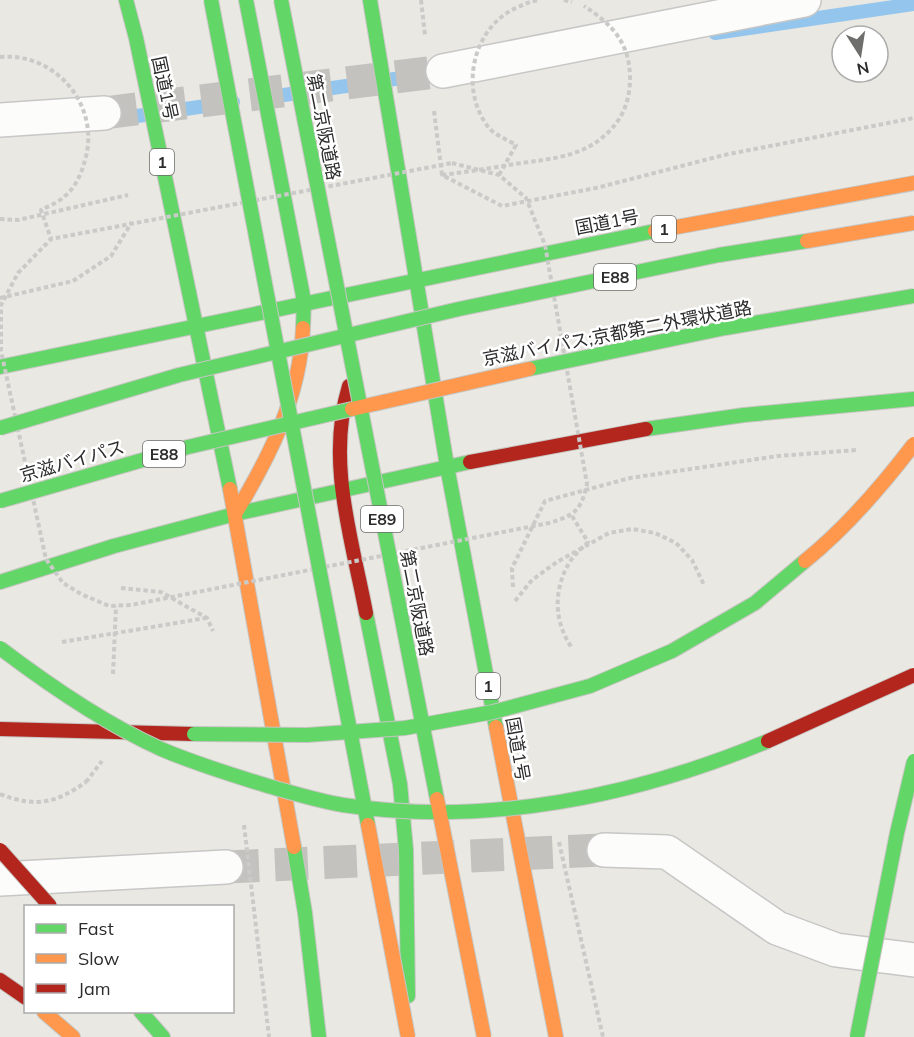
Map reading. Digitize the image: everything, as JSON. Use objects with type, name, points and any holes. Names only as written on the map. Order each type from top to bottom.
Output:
[{"type":"highway","name":"国道1号","points":[[126,0],[136,38],[235,514],[305,913],[319,1037]]},
{"type":"highway","points":[[211,0],[408,1037]]},
{"type":"highway","points":[[235,514],[261,473],[283,425],[297,382],[304,337],[304,301],[246,0]]},
{"type":"highway","name":"第二京阪道路","points":[[281,0],[484,1037]]},
{"type":"highway","name":"国道1号","points":[[370,0],[447,466],[529,906],[556,1037]]},
{"type":"highway","name":"国道1号","points":[[0,367],[304,301],[596,242],[914,183]]},
{"type":"highway","name":"E88","points":[[0,428],[179,375],[459,309],[708,257],[914,223]]},
{"type":"highway","points":[[400,295],[415,280]]},
{"type":"highway","name":"京滋バイパス;京都第二外環状道路","points":[[330,414],[471,381],[725,328],[914,296]]},
{"type":"highway","points":[[386,311],[379,319],[358,358],[343,404],[339,444],[342,489],[400,784],[406,850],[408,910],[408,1037]]},
{"type":"highway","points":[[0,582],[114,546],[235,514],[447,466],[622,432],[744,415],[914,399]]},
{"type":"highway","name":"京滋バイパス","points":[[0,501],[188,447],[330,414]]},
{"type":"highway","points":[[0,729],[307,735],[405,728],[493,712],[590,686],[672,651],[755,603],[829,542],[893,472],[914,444]]},
{"type":"highway","points":[[0,648],[40,679],[164,750],[228,774],[295,794],[353,806],[417,810],[481,809],[532,804],[614,791],[697,768],[772,739],[914,675]]},
{"type":"highway","points":[[857,1037],[897,833],[914,761]]},
{"type":"highway","points":[[0,849],[49,905]]},
{"type":"highway","points":[[0,980],[24,997]]},
{"type":"highway","points":[[46,1013],[73,1037]]},
{"type":"highway","points":[[143,1013],[163,1037]]},
{"type":"street","points":[[443,71],[804,0]]},
{"type":"street","points":[[0,120],[104,113]]},
{"type":"street","points":[[603,850],[667,852],[777,928],[836,950],[914,960]]},
{"type":"street","points":[[0,879],[226,867]]},
{"type":"path","points":[[499,175],[516,145],[490,129],[477,105],[472,79],[476,53],[488,29],[508,11],[533,0],[539,0]]},
{"type":"path","points":[[584,6],[606,20],[621,40],[630,64],[630,90],[622,115],[607,135],[585,150],[561,157],[442,175],[502,206],[596,188],[724,155],[914,118]]},
{"type":"path","points":[[0,57],[12,56],[39,62],[61,76],[79,97],[88,122],[89,148],[81,174],[66,196],[41,210],[51,239]]},
{"type":"path","points":[[0,219],[18,220],[138,193]]},
{"type":"path","points":[[0,298],[73,281],[111,256],[137,215]]},
{"type":"path","points":[[705,591],[703,580],[692,560],[676,543],[655,533],[632,529],[609,532],[557,562],[532,580],[514,601],[512,568],[545,501],[630,478],[778,456],[868,449]]},
{"type":"path","points":[[572,516],[588,542],[570,561],[559,584],[557,610],[563,634],[578,656]]},
{"type":"path","points":[[60,642],[207,618],[161,592],[113,588]]},
{"type":"path","points":[[79,599],[90,595]]},
{"type":"path","points":[[0,794],[18,801],[42,802],[66,796],[86,782]]},
{"type":"path","points":[[244,825],[269,1037]]},
{"type":"path","points":[[558,835],[603,1037]]},
{"type":"waterway","points":[[715,33],[914,4]]},
{"type":"waterway","points":[[263,98],[443,72]]},
{"type":"waterway","points":[[103,121],[233,102]]},
{"type":"tunnel","points":[[104,113],[443,71]]},
{"type":"tunnel","points":[[226,867],[604,850]]},
{"type":"traffic: fast","points":[[126,0],[136,38],[230,489]]},
{"type":"traffic: fast","points":[[211,0],[368,825]]},
{"type":"traffic: fast","points":[[246,0],[304,301],[303,328]]},
{"type":"traffic: fast","points":[[281,0],[437,799]]},
{"type":"traffic: fast","points":[[370,0],[447,466],[496,727]]},
{"type":"traffic: fast","points":[[0,367],[655,231]]},
{"type":"traffic: fast","points":[[0,428],[179,375],[459,309],[719,255],[807,241]]},
{"type":"traffic: fast","points":[[529,369],[725,328],[914,296]]},
{"type":"traffic: fast","points":[[646,429],[744,415],[914,399]]},
{"type":"traffic: fast","points":[[0,501],[188,447],[352,409]]},
{"type":"traffic: fast","points":[[0,582],[114,546],[235,514],[470,462]]},
{"type":"traffic: fast","points":[[194,734],[307,735],[405,728],[493,712],[590,686],[672,651],[755,603],[805,561]]},
{"type":"traffic: fast","points":[[366,613],[400,784],[406,850],[408,996]]},
{"type":"traffic: fast","points":[[0,648],[78,703],[119,728],[161,749],[255,782],[343,805],[397,811],[452,812],[506,809],[560,802],[666,777],[768,741]]},
{"type":"traffic: fast","points":[[857,1037],[897,833],[914,761]]},
{"type":"traffic: fast","points":[[294,847],[305,913],[319,1037]]},
{"type":"traffic: fast","points":[[142,1013],[163,1037]]},
{"type":"traffic: slow","points":[[655,231],[914,183]]},
{"type":"traffic: slow","points":[[807,241],[914,223]]},
{"type":"traffic: slow","points":[[235,514],[260,470],[281,425],[296,378],[303,328]]},
{"type":"traffic: slow","points":[[352,409],[529,369]]},
{"type":"traffic: slow","points":[[805,561],[863,506],[914,444]]},
{"type":"traffic: slow","points":[[230,489],[294,847]]},
{"type":"traffic: slow","points":[[496,727],[556,1037]]},
{"type":"traffic: slow","points":[[437,799],[484,1037]]},
{"type":"traffic: slow","points":[[368,825],[408,1037]]},
{"type":"traffic: slow","points":[[45,1013],[73,1037]]},
{"type":"traffic: jam","points":[[349,386],[340,443],[341,471],[348,528],[366,613]]},
{"type":"traffic: jam","points":[[470,462],[646,429]]},
{"type":"traffic: jam","points":[[768,741],[914,675]]},
{"type":"traffic: jam","points":[[0,729],[194,734]]},
{"type":"traffic: jam","points":[[0,850],[49,905]]},
{"type":"traffic: jam","points":[[0,980],[24,997]]}]
